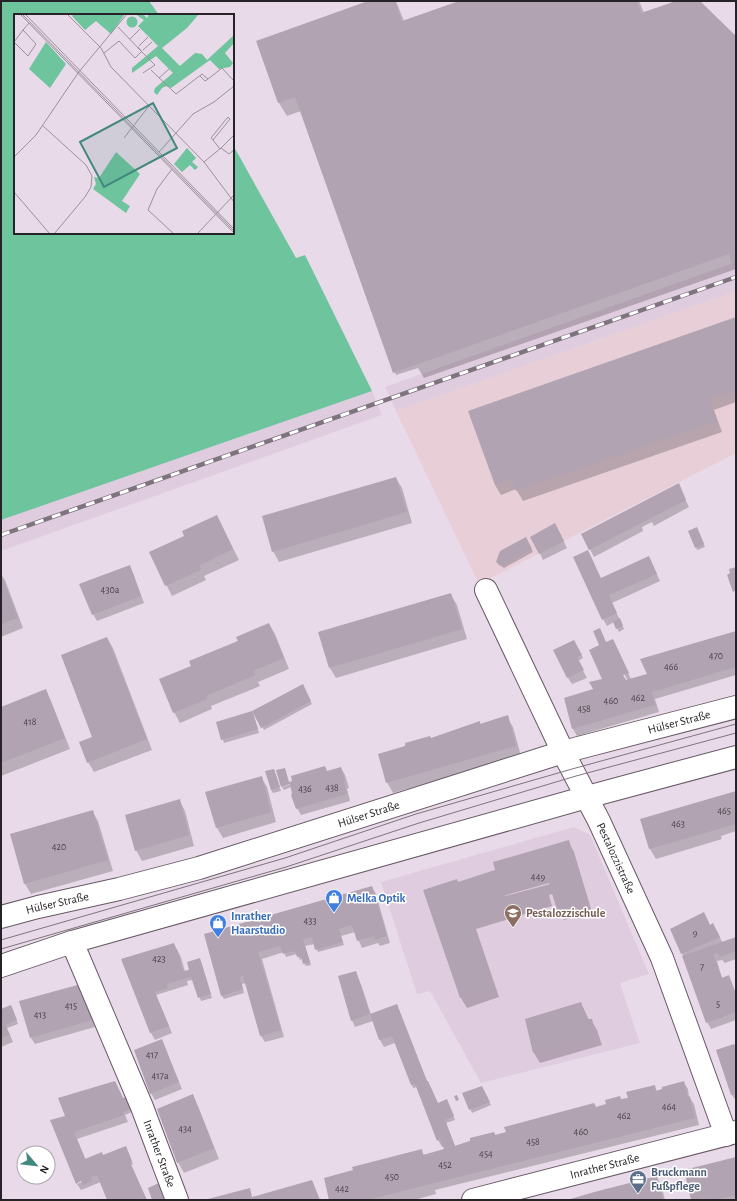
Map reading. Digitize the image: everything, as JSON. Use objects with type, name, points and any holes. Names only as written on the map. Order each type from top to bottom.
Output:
[{"type":"street","name":"Pestalozzistraße","points":[[486,590],[563,752],[587,797],[662,958],[731,1133]]},
{"type":"street","name":"Hülser Straße","points":[[1,918],[38,907],[119,890],[199,868],[563,752],[736,707]]},
{"type":"street","points":[[1,966],[72,942],[587,797],[736,757]]},
{"type":"street","name":"Inrather Straße","points":[[72,942],[142,1107],[177,1200]]},
{"type":"street","name":"Inrather Straße","points":[[473,1200],[731,1133]]},
{"type":"shaded area","points":[[736,262],[736,291],[396,411],[385,387]]},
{"type":"shaded area","points":[[736,291],[736,453],[479,584],[396,411]]},
{"type":"shaded area","points":[[372,391],[382,415],[1,551],[1,520]]},
{"type":"shaded area","name":"Pestalozzischule","points":[[574,827],[590,835],[649,974],[620,983],[640,1043],[481,1083],[430,991],[417,994],[381,882]]},
{"type":"green space","points":[[1,1],[149,1],[158,14],[14,14],[14,234],[234,234],[234,147],[296,258],[305,255],[372,391],[1,520]]},
{"type":"building","points":[[368,1],[395,1],[402,21],[459,1],[637,1],[641,13],[676,1],[700,1],[736,36],[736,262],[732,264],[729,254],[393,373],[295,97],[278,103],[256,41]]},
{"type":"building","points":[[736,317],[736,390],[709,399],[717,421],[516,491],[511,478],[495,485],[468,411]]},
{"type":"building","points":[[396,477],[407,512],[272,552],[262,516]]},
{"type":"building","points":[[679,483],[686,500],[589,550],[581,534]]},
{"type":"building","points":[[217,515],[233,549],[199,566],[201,570],[165,586],[149,552],[184,536],[182,531]]},
{"type":"building","points":[[555,523],[564,541],[539,554],[530,537]]},
{"type":"building","points":[[697,527],[704,544],[695,548],[688,531]]},
{"type":"building","points":[[526,537],[532,549],[502,566],[496,562],[500,551]]},
{"type":"building","points":[[588,550],[617,613],[602,620],[573,557]]},
{"type":"building","points":[[649,556],[657,574],[609,595],[601,578]]},
{"type":"building","points":[[130,565],[141,596],[92,615],[79,584]]},
{"type":"building","points":[[736,567],[736,590],[733,592],[727,575],[730,573],[729,569]]},
{"type":"building","points":[[1,574],[18,618],[1,624]]},
{"type":"building","points":[[451,593],[462,629],[329,668],[318,632]]},
{"type":"building","points":[[620,618],[623,626],[616,629],[613,622]]},
{"type":"building","points":[[269,623],[284,658],[253,671],[255,675],[206,696],[207,699],[173,713],[159,679],[191,666],[189,661],[238,641],[236,637]]},
{"type":"building","points":[[600,628],[606,642],[613,639],[629,673],[623,675],[626,680],[647,674],[640,659],[736,631],[736,667],[652,692],[655,705],[572,729],[564,698],[593,689],[589,682],[602,679],[589,650],[599,645],[593,631]]},
{"type":"building","points":[[107,637],[147,739],[87,763],[79,742],[92,737],[61,655]]},
{"type":"building","points":[[574,640],[582,655],[577,657],[584,670],[567,678],[553,650]]},
{"type":"building","points":[[303,684],[311,701],[261,728],[252,711]]},
{"type":"building","points":[[46,689],[65,738],[1,763],[1,707]]},
{"type":"building","points":[[252,711],[258,729],[221,740],[216,722]]},
{"type":"building","points":[[508,715],[516,746],[386,783],[378,754],[405,746],[405,743],[430,736],[431,738],[480,721],[480,724]]},
{"type":"building","points":[[325,766],[327,771],[341,767],[347,794],[296,809],[291,795],[290,784],[281,787],[276,770],[285,768],[289,782],[292,781],[291,776]]},
{"type":"building","points":[[274,769],[280,787],[271,790],[265,771]]},
{"type":"building","points":[[262,776],[271,812],[216,828],[205,792]]},
{"type":"building","points":[[736,791],[736,824],[649,849],[640,819]]},
{"type":"building","points":[[180,799],[189,835],[135,851],[125,815]]},
{"type":"building","points":[[93,810],[108,860],[24,884],[10,834]]},
{"type":"building","points":[[569,840],[587,902],[557,910],[549,883],[503,896],[504,899],[545,887],[549,899],[472,923],[493,987],[460,998],[423,890],[457,879],[458,882],[495,870],[493,862]]},
{"type":"building","points":[[372,886],[387,936],[375,940],[374,936],[357,941],[352,925],[339,929],[343,942],[315,950],[312,937],[303,939],[310,962],[303,964],[301,956],[297,957],[295,951],[283,954],[280,946],[258,952],[281,1030],[260,1036],[243,976],[239,977],[243,989],[221,996],[204,934]]},
{"type":"building","points":[[704,912],[710,925],[713,923],[720,937],[681,954],[670,929]]},
{"type":"building","points":[[736,937],[736,951],[720,957],[718,953],[713,954],[722,978],[729,975],[736,994],[736,1012],[706,1023],[682,956]]},
{"type":"building","points":[[174,943],[183,971],[189,970],[187,962],[200,958],[211,994],[198,998],[191,977],[167,984],[168,988],[155,992],[169,1026],[150,1033],[121,959]]},
{"type":"building","points":[[356,971],[370,1014],[351,1021],[338,976]]},
{"type":"building","points":[[81,984],[92,1020],[30,1038],[19,1001]]},
{"type":"building","points":[[581,1002],[587,1019],[592,1019],[596,1034],[533,1053],[525,1019]]},
{"type":"building","points":[[397,1004],[427,1081],[438,1103],[447,1099],[454,1116],[445,1120],[455,1146],[470,1141],[470,1138],[494,1132],[495,1135],[506,1132],[504,1127],[594,1103],[596,1107],[606,1104],[605,1100],[620,1096],[621,1099],[628,1098],[626,1092],[655,1085],[656,1091],[662,1089],[662,1087],[684,1081],[688,1097],[690,1096],[695,1118],[367,1200],[329,1200],[324,1178],[353,1170],[352,1167],[422,1149],[423,1155],[444,1149],[440,1139],[437,1141],[415,1084],[411,1085],[392,1036],[379,1040],[370,1014]]},
{"type":"building","points":[[11,1005],[17,1020],[5,1025],[10,1035],[1,1038],[1,1009]]},
{"type":"building","points":[[162,1039],[179,1082],[150,1094],[134,1050]]},
{"type":"building","points":[[734,1044],[736,1047],[736,1094],[731,1095],[716,1050]]},
{"type":"building","points":[[115,1081],[123,1098],[127,1097],[132,1109],[123,1112],[124,1115],[74,1132],[85,1159],[102,1152],[103,1155],[126,1146],[132,1161],[130,1162],[147,1200],[107,1200],[97,1175],[91,1177],[92,1181],[83,1185],[81,1181],[76,1184],[50,1120],[65,1116],[58,1098]]},
{"type":"building","points":[[482,1086],[490,1102],[469,1110],[462,1093]]},
{"type":"building","points":[[193,1094],[214,1148],[177,1163],[157,1109]]},
{"type":"building","points":[[457,1095],[459,1100],[456,1101],[454,1096]]},
{"type":"building","points":[[736,1157],[736,1195],[714,1200],[706,1200],[705,1198],[691,1200],[684,1170]]},
{"type":"building","name":"Bruckmann Fußpflege","points":[[657,1176],[663,1200],[567,1200],[598,1191]]},
{"type":"building","points":[[312,1180],[320,1200],[208,1200],[250,1188],[252,1197]]},
{"type":"building","points":[[161,1182],[168,1200],[152,1200],[148,1188]]},
{"type":"tram line","points":[[1,940],[285,858],[416,814],[736,724]]},
{"type":"tram line","points":[[1,949],[286,867],[419,823],[576,776],[736,733]]},
{"type":"railway","points":[[1,535],[736,277]]},
{"type":"place","name":"Melka Optik","points":[[334,913]]},
{"type":"place","name":"Pestalozzischule","points":[[513,928]]},
{"type":"place","name":"Inrather Haarstudio","points":[[218,938]]},
{"type":"place","name":"Bruckmann Fußpflege","points":[[638,1194]]}]
